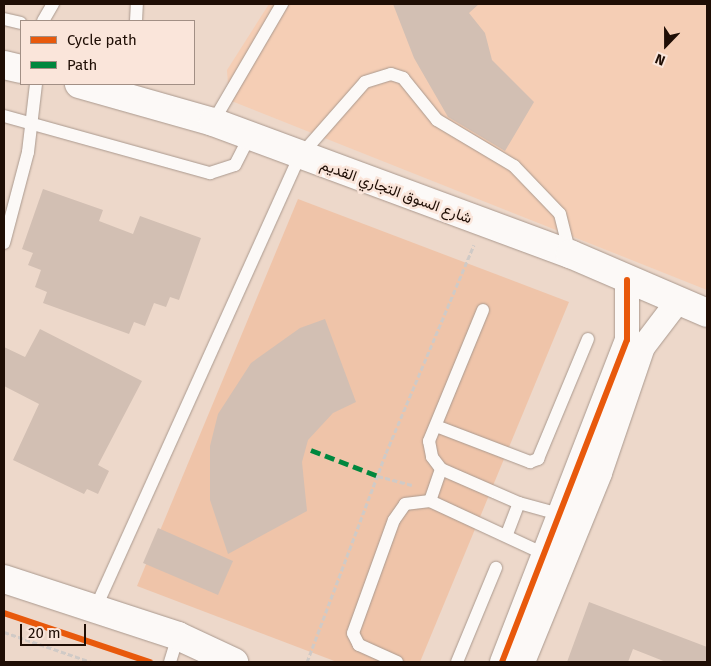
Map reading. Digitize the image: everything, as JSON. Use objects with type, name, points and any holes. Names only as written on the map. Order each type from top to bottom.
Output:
[{"type":"main road","points":[[4,65],[20,69]]},
{"type":"main road","name":"شارع السوق التجاري القديم","points":[[90,85],[111,87],[213,122],[482,224],[570,254],[707,313]]},
{"type":"main road","points":[[4,580],[96,607],[178,636],[234,662]]},
{"type":"street","points":[[502,662],[627,340],[627,280]]},
{"type":"street","points":[[523,662],[600,473],[644,347],[678,301]]},
{"type":"lane","points":[[44,20],[53,4]]},
{"type":"lane","points":[[136,20],[137,4]]},
{"type":"lane","points":[[213,122],[282,4]]},
{"type":"lane","points":[[4,19],[20,23]]},
{"type":"lane","points":[[96,607],[300,156],[365,82],[391,74],[410,83],[437,120],[509,162],[551,200],[565,223],[570,254]]},
{"type":"lane","points":[[4,243],[21,184],[32,121],[36,85]]},
{"type":"lane","points":[[4,116],[32,121],[210,173],[235,165],[249,137]]},
{"type":"lane","points":[[484,310],[429,441],[432,457],[441,469],[519,503],[559,514]]},
{"type":"lane","points":[[436,426],[530,462],[538,459],[588,339]]},
{"type":"lane","points":[[430,501],[441,469]]},
{"type":"lane","points":[[397,662],[359,645],[353,633],[394,520],[405,504],[430,501],[507,534],[544,554]]},
{"type":"lane","points":[[507,534],[519,503]]},
{"type":"lane","points":[[457,662],[496,568]]},
{"type":"lane","points":[[170,662],[178,636]]},
{"type":"path","points":[[307,662],[386,453],[482,224]]},
{"type":"path","points":[[4,632],[91,662]]},
{"type":"shaded area","points":[[269,4],[707,4],[707,290],[229,100],[227,70]]},
{"type":"shaded area","points":[[298,199],[569,302],[420,662],[337,662],[137,586]]},
{"type":"building","points":[[393,4],[479,4],[469,13],[485,33],[492,60],[534,102],[505,151],[448,117],[414,58]]},
{"type":"building","points":[[43,189],[103,210],[99,221],[133,234],[140,216],[201,238],[179,300],[170,297],[166,307],[154,303],[145,326],[134,322],[129,334],[43,303],[47,292],[35,287],[41,270],[28,265],[33,253],[22,249]]},
{"type":"building","points":[[325,319],[356,402],[333,413],[308,440],[302,462],[307,511],[228,554],[210,500],[210,446],[218,414],[251,363],[300,328]]},
{"type":"building","points":[[40,329],[142,381],[98,465],[109,471],[98,494],[87,489],[84,494],[13,460],[39,404],[4,386],[4,347],[25,357]]},
{"type":"building","points":[[158,528],[233,561],[218,595],[143,563]]},
{"type":"building","points":[[589,602],[707,647],[707,662],[666,662],[633,649],[628,662],[567,662]]},
{"type":"marked path","points":[[311,450],[378,476]]},
{"type":"cycle path","points":[[502,662],[627,340],[627,280]]},
{"type":"cycle path","points":[[4,613],[150,662]]}]
